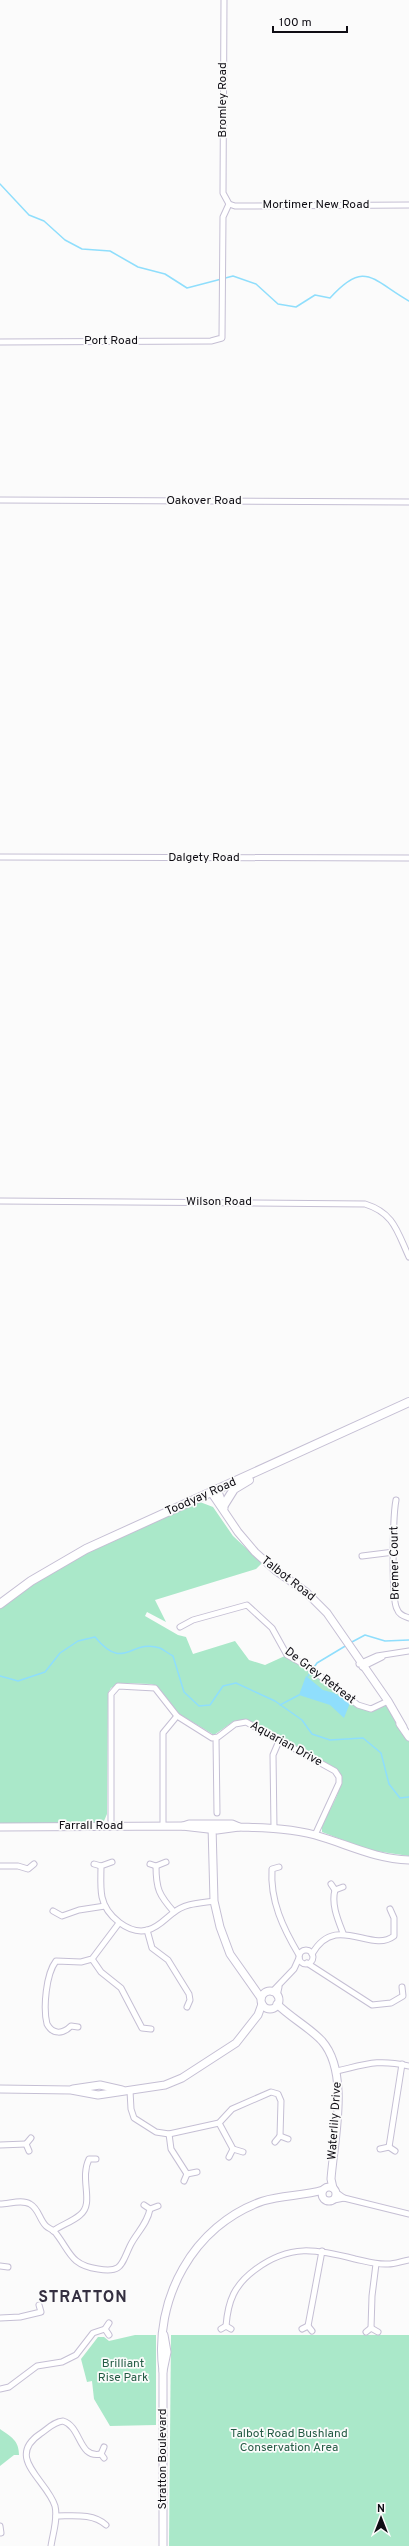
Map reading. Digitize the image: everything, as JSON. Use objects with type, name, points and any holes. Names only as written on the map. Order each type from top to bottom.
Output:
[{"type":"main road","name":"Toodyay Road","points":[[0,1604],[31,1581],[86,1549],[409,1402]]},
{"type":"main road","points":[[224,1508],[234,1489],[270,1466]]},
{"type":"street","name":"Bromley Road","points":[[224,0],[223,193],[229,204]]},
{"type":"street","name":"Mortimer New Road","points":[[229,204],[235,206],[409,205]]},
{"type":"street","name":"Port Road","points":[[0,342],[211,341],[222,338],[223,217],[229,204]]},
{"type":"street","name":"Oakover Road","points":[[0,500],[409,502]]},
{"type":"street","name":"Dalgety Road","points":[[0,857],[409,858]]},
{"type":"street","name":"Wilson Road","points":[[0,1201],[366,1204],[380,1208],[392,1220],[409,1257]]},
{"type":"street","name":"Talbot Road","points":[[214,1491],[238,1532],[255,1552],[317,1602],[343,1637],[409,1737]]},
{"type":"street","name":"Bremer Court","points":[[396,1500],[394,1552],[395,1606],[401,1615],[409,1618]]},
{"type":"street","points":[[362,1556],[394,1552]]},
{"type":"street","name":"De Grey Retreat","points":[[180,1627],[193,1620],[247,1604],[274,1630],[285,1653],[310,1668],[362,1707],[371,1709],[386,1702]]},
{"type":"street","points":[[361,1665],[386,1654],[409,1651]]},
{"type":"street","points":[[111,1826],[112,1692],[120,1686],[152,1687],[177,1716],[210,1737],[216,1738],[217,1813]]},
{"type":"street","points":[[163,1826],[163,1733],[177,1716]]},
{"type":"street","name":"Aquarian Drive","points":[[216,1738],[242,1722],[249,1723],[335,1771],[339,1776],[339,1783],[315,1835]]},
{"type":"street","points":[[274,1828],[273,1755],[279,1741]]},
{"type":"street","name":"Farrall Road","points":[[0,1827],[182,1826],[188,1824],[214,1827],[274,1828],[315,1835],[378,1856],[409,1860]]},
{"type":"street","points":[[214,1827],[214,1902],[220,1927],[230,1954],[253,1985],[262,2001]]},
{"type":"street","points":[[94,1864],[101,1866],[112,1862]]},
{"type":"street","points":[[150,1864],[156,1866],[166,1862]]},
{"type":"street","points":[[267,1863],[272,1869],[273,1894],[283,1928],[294,1948],[306,1963],[372,2005],[391,2003],[403,1996],[409,1997]]},
{"type":"street","points":[[0,1866],[18,1866],[28,1869],[34,1864]]},
{"type":"street","points":[[101,1866],[101,1890],[105,1906],[119,1923],[136,1930],[147,1930],[158,1926],[174,1912],[186,1906],[214,1902]]},
{"type":"street","points":[[156,1866],[156,1884],[158,1893],[174,1912]]},
{"type":"street","points":[[272,1869],[279,1867]]},
{"type":"street","points":[[331,1884],[335,1890],[334,1905],[342,1933]]},
{"type":"street","points":[[335,1890],[343,1887]]},
{"type":"street","points":[[53,1911],[62,1916],[79,1910],[105,1906]]},
{"type":"street","points":[[299,1955],[312,1951],[326,1940],[342,1933],[377,1942],[386,1941],[394,1936],[394,1918],[390,1909]]},
{"type":"street","points":[[394,1918],[401,1914]]},
{"type":"street","points":[[61,1922],[62,1916]]},
{"type":"street","points":[[78,2027],[71,2026],[64,2032],[58,2033],[47,2024],[48,1975],[56,1961],[80,1962],[92,1959],[119,1923]]},
{"type":"street","points":[[147,1930],[152,1948],[172,1965],[189,1994],[190,2000],[187,2007]]},
{"type":"street","points":[[312,1951],[312,1960],[316,1968]]},
{"type":"street","points":[[0,2089],[71,2090],[98,2095],[164,2085],[182,2078],[236,2043],[258,2015],[262,2001],[279,1987],[294,1969],[299,1955]]},
{"type":"street","points":[[92,1959],[101,1972],[121,1988],[142,2028]]},
{"type":"street","points":[[294,1969],[312,1960]]},
{"type":"street","points":[[253,1985],[272,1993]]},
{"type":"street","points":[[402,1987],[403,1996]]},
{"type":"street","points":[[258,2015],[273,2007],[272,1993]]},
{"type":"street","points":[[190,2000],[196,2002]]},
{"type":"street","name":"Waterlily Drive","points":[[262,2001],[286,2012],[323,2042],[331,2054],[337,2071],[338,2090],[329,2192]]},
{"type":"street","points":[[142,2028],[151,2029]]},
{"type":"street","points":[[139,2033],[142,2028]]},
{"type":"street","points":[[337,2071],[380,2061],[409,2066]]},
{"type":"street","points":[[389,2147],[402,2064]]},
{"type":"street","points":[[126,2091],[134,2118],[156,2132],[169,2134],[219,2123],[232,2109],[271,2092],[278,2094],[281,2101],[280,2136],[275,2142]]},
{"type":"street","points":[[219,2123],[233,2149],[243,2152]]},
{"type":"street","points":[[169,2134],[171,2149],[187,2174]]},
{"type":"street","points":[[280,2136],[288,2139]]},
{"type":"street","points":[[0,2145],[26,2144],[31,2138]]},
{"type":"street","points":[[26,2144],[29,2151]]},
{"type":"street","points":[[380,2149],[389,2147],[395,2151]]},
{"type":"street","points":[[229,2157],[233,2149]]},
{"type":"street","points":[[53,2231],[81,2214],[85,2208],[87,2195],[84,2173],[89,2159],[86,2153]]},
{"type":"street","points":[[89,2159],[96,2159]]},
{"type":"street","points":[[187,2174],[197,2172]]},
{"type":"street","points":[[184,2181],[187,2174]]},
{"type":"street","points":[[329,2192],[344,2198],[409,2214]]},
{"type":"street","name":"Stratton Boulevard","points":[[163,2546],[163,2371],[160,2347],[176,2281],[195,2248],[208,2234],[258,2203],[281,2197],[329,2192]]},
{"type":"street","points":[[0,2204],[29,2203],[37,2209],[46,2226],[53,2231],[78,2264],[89,2268],[112,2271],[117,2269],[124,2262],[130,2244],[146,2222],[150,2209]]},
{"type":"street","points":[[144,2205],[150,2209]]},
{"type":"street","points":[[150,2209],[158,2206]]},
{"type":"street","points":[[231,2330],[224,2328],[231,2296],[236,2287],[268,2260],[282,2254],[298,2250],[322,2251],[376,2264],[389,2264],[409,2260]]},
{"type":"street","points":[[312,2331],[308,2326],[322,2251]]},
{"type":"street","points":[[1,2264],[8,2267]]},
{"type":"street","points":[[366,2332],[371,2328],[372,2296],[376,2264]]},
{"type":"street","points":[[0,2318],[20,2317],[43,2313],[39,2305]]},
{"type":"street","points":[[0,2389],[17,2382],[37,2366],[70,2359],[81,2350],[93,2333],[105,2329],[109,2323]]},
{"type":"street","points":[[302,2329],[308,2326]]},
{"type":"street","points":[[371,2328],[378,2332]]},
{"type":"street","points":[[105,2329],[109,2335]]},
{"type":"street","points":[[51,2546],[56,2516],[52,2498],[26,2459],[30,2443],[54,2423],[64,2421],[72,2425],[84,2450],[102,2456],[104,2447]]},
{"type":"street","points":[[99,2519],[102,2513]]},
{"type":"street","points":[[56,2516],[84,2516],[99,2519],[106,2525]]},
{"type":"street","points":[[0,2526],[0,2533]]},
{"type":"green space","points":[[200,1502],[213,1507],[233,1536],[262,1563],[256,1569],[155,1600],[166,1622],[147,1612],[145,1616],[178,1635],[186,1637],[193,1654],[235,1641],[249,1660],[265,1665],[287,1655],[366,1708],[384,1703],[409,1737],[409,1856],[369,1850],[322,1832],[322,1825],[333,1805],[341,1782],[337,1769],[248,1720],[234,1721],[214,1735],[179,1714],[157,1686],[151,1684],[119,1683],[111,1688],[108,1693],[107,1814],[104,1821],[95,1821],[95,1825],[0,1825],[0,1604],[31,1581],[186,1503]]},
{"type":"green space","name":"Brilliant Rise Park","points":[[135,2335],[156,2335],[156,2425],[110,2426],[94,2399],[92,2381],[87,2382],[81,2359],[98,2337],[104,2337],[109,2341]]},
{"type":"green space","name":"Talbot Road Bushland Conservation Area","points":[[171,2335],[409,2335],[409,2546],[169,2546]]},
{"type":"green space","points":[[0,2429],[14,2439],[18,2446],[19,2455],[14,2455],[0,2466]]},
{"type":"water","points":[[306,1676],[323,1690],[334,1693],[350,1703],[344,1718],[330,1705],[299,1695]]},
{"type":"waterway","points":[[0,184],[29,215],[44,221],[65,240],[82,249],[110,251],[138,267],[165,274],[187,288],[233,276],[256,284],[278,304],[296,307],[315,295],[330,298],[342,286],[352,279],[361,276],[369,277],[377,281],[409,301]]},
{"type":"waterway","points":[[350,1643],[365,1635],[385,1641],[409,1640]]},
{"type":"waterway","points":[[0,1676],[18,1681],[45,1672],[60,1653],[78,1641],[95,1637],[105,1647],[121,1654],[141,1647],[150,1646],[160,1648],[173,1656],[184,1692],[199,1706],[210,1705],[223,1686],[236,1683],[275,1701],[302,1720],[312,1734],[330,1740],[363,1738],[381,1753],[389,1784],[400,1798],[409,1797]]},
{"type":"waterway","points":[[308,1676],[317,1663],[347,1645]]},
{"type":"waterway","points":[[280,1705],[299,1695]]},
{"type":"district","name":"STRATTON","points":[[83,2298]]}]
